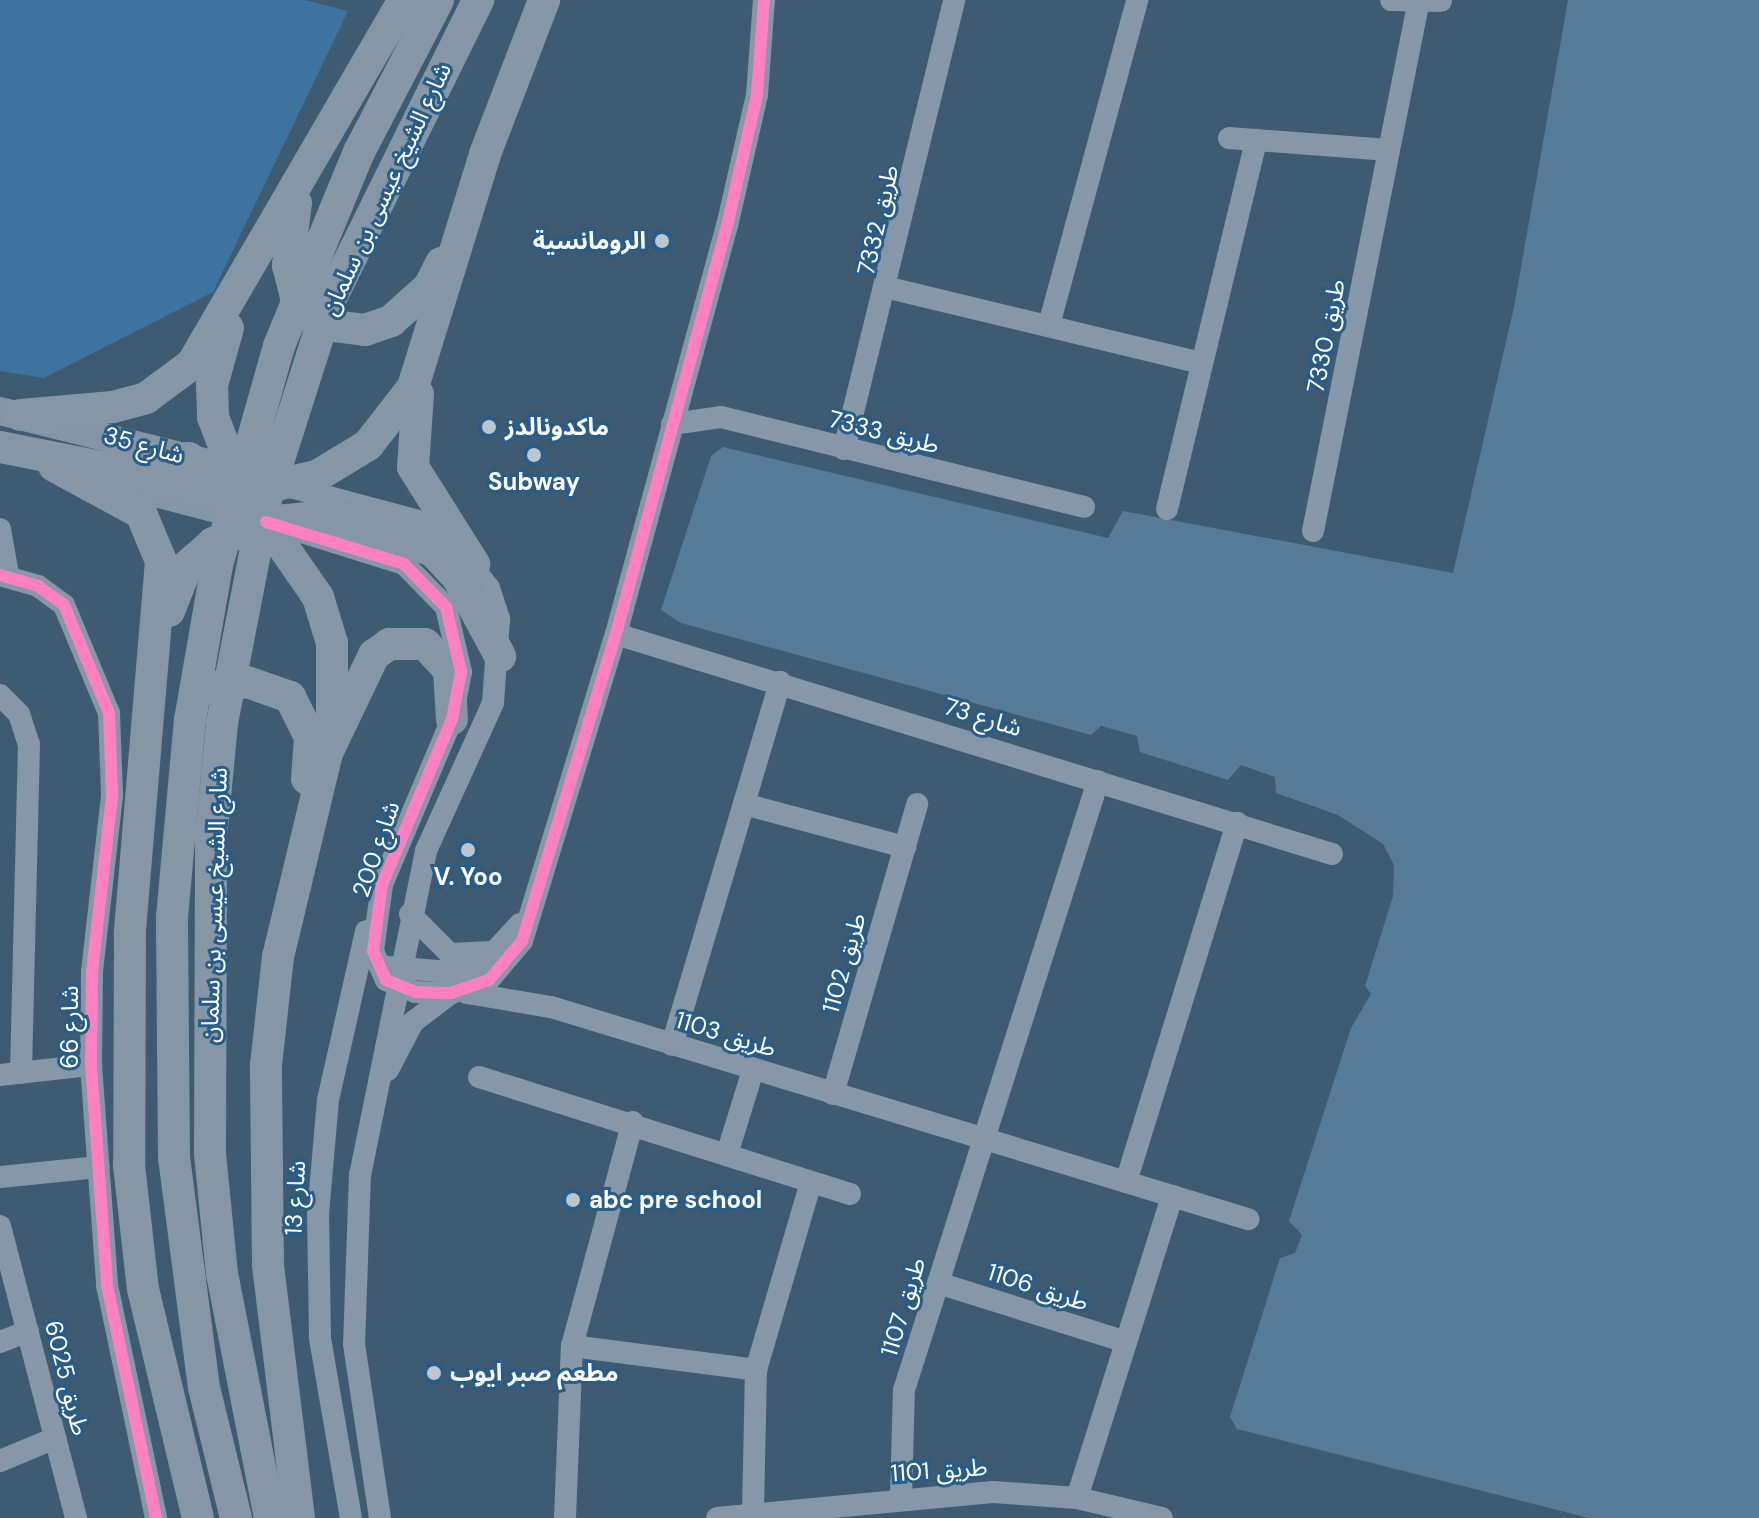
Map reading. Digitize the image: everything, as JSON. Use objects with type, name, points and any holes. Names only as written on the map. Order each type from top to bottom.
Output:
[{"type":"highway","points":[[11,413],[101,410],[171,383],[214,337],[334,119],[404,0]]},
{"type":"highway","name":"شارع الشيخ عيسى بن سلمان","points":[[236,1518],[204,1388],[174,1157],[172,917],[190,720],[217,565],[258,409],[338,197],[438,0]]},
{"type":"highway","name":"شارع الشيخ عيسى بن سلمان","points":[[270,1518],[222,1274],[210,1153],[211,866],[222,723],[250,565],[292,409],[372,208],[478,0]]},
{"type":"highway","points":[[474,564],[413,467],[413,418],[427,350],[466,214],[544,0]]},
{"type":"highway","points":[[334,119],[295,205],[287,246],[296,296],[318,324],[365,330],[405,313],[429,287],[466,214]]},
{"type":"highway","points":[[240,291],[212,385],[213,417],[270,502],[318,597],[332,643],[336,691],[327,753]]},
{"type":"highway","points":[[198,1518],[143,1289],[129,1165],[125,1051],[139,824],[154,700],[169,611],[187,566],[213,543],[270,502],[344,462],[385,430],[427,350]]},
{"type":"highway","points":[[0,450],[337,515],[425,546],[458,578],[500,656]]},
{"type":"highway","points":[[189,458],[270,502]]},
{"type":"highway","points":[[54,466],[125,502],[153,531],[161,561],[154,700]]},
{"type":"highway","points":[[299,1518],[272,1331],[266,1079],[278,957],[304,830],[327,753],[361,673],[389,644],[425,644],[439,655],[449,670],[452,719]]},
{"type":"highway","points":[[139,824],[156,761],[185,704],[212,685],[247,682],[271,685],[301,714],[310,737],[304,830]]},
{"type":"main road","name":"شارع 35","points":[[11,413],[189,458]]},
{"type":"main road","name":"شارع 35","points":[[0,450],[54,466],[270,502]]},
{"type":"street","points":[[354,1248],[366,1235],[394,1048],[413,1022],[451,993],[506,968],[534,903],[616,634],[757,95],[764,0]]},
{"type":"street","name":"طريق 7332","points":[[844,449],[889,288],[954,0]]},
{"type":"street","points":[[1049,325],[1137,0]]},
{"type":"street","points":[[1391,0],[1430,1]]},
{"type":"street","name":"طريق 7330","points":[[1313,531],[1389,150],[1430,1]]},
{"type":"street","points":[[1229,138],[1389,150]]},
{"type":"street","points":[[1167,509],[1256,140]]},
{"type":"street","points":[[889,288],[1201,363]]},
{"type":"street","points":[[680,394],[721,417]]},
{"type":"street","name":"طريق 7333","points":[[672,424],[721,417],[1084,507]]},
{"type":"street","name":"شارع 200","points":[[270,502],[415,520],[449,538],[474,564],[499,619],[500,656],[477,749],[426,851],[391,974],[347,1010]]},
{"type":"street","name":"شارع 200","points":[[270,502],[404,564],[430,583],[456,636],[461,672],[452,719],[382,885],[373,951],[391,974]]},
{"type":"street","name":"شارع 66","points":[[0,529],[4,575],[64,605],[109,713],[112,786],[92,972],[91,1065],[110,1300],[156,1518]]},
{"type":"street","name":"شارع 73","points":[[616,634],[1332,854]]},
{"type":"street","points":[[672,1045],[780,682]]},
{"type":"street","points":[[0,695],[19,714],[29,744],[9,1014],[10,1074],[91,1065]]},
{"type":"street","points":[[983,1139],[1098,781]]},
{"type":"street","points":[[744,804],[905,847]]},
{"type":"street","name":"طريق 1102","points":[[833,1094],[917,804]]},
{"type":"street","points":[[1126,1182],[1237,823]]},
{"type":"street","name":"شارع 13","points":[[351,1518],[320,1338],[318,1214],[328,1100],[347,1010],[382,885]]},
{"type":"street","points":[[391,974],[463,973],[503,946],[534,903]]},
{"type":"street","points":[[410,914],[450,954],[483,957],[503,946]]},
{"type":"street","points":[[391,974],[451,993]]},
{"type":"street","points":[[380,1518],[369,1461],[354,1344],[354,1248],[391,974]]},
{"type":"street","name":"طريق 1103","points":[[451,993],[527,1000],[1248,1219]]},
{"type":"street","points":[[728,1151],[753,1070]]},
{"type":"street","points":[[479,1077],[728,1151],[810,1185],[850,1194]]},
{"type":"street","points":[[565,1518],[572,1346],[633,1122]]},
{"type":"street","name":"طريق 1107","points":[[901,1496],[900,1411],[983,1139]]},
{"type":"street","points":[[0,1177],[98,1167]]},
{"type":"street","points":[[753,1512],[756,1370],[810,1185]]},
{"type":"street","points":[[1077,1498],[1123,1341],[1172,1196]]},
{"type":"street","name":"طريق 6025","points":[[0,1226],[3,1252],[28,1331],[76,1518]]},
{"type":"street","name":"طريق 1106","points":[[938,1283],[1123,1341]]},
{"type":"street","points":[[0,1342],[28,1331]]},
{"type":"street","points":[[572,1346],[756,1370]]},
{"type":"street","points":[[0,1461],[55,1438]]},
{"type":"street","points":[[369,1461],[396,1518]]},
{"type":"street","name":"طريق 1101","points":[[717,1518],[901,1496],[1077,1498],[1162,1518]]},
{"type":"shaded area","points":[[0,0],[305,0],[348,11],[213,292],[44,378],[0,371]]},
{"type":"shaded area","points":[[1568,0],[1759,0],[1759,1518],[1589,1518],[1237,1429],[1230,1417],[1280,1258],[1295,1253],[1302,1235],[1289,1221],[1351,1028],[1371,994],[1365,986],[1393,896],[1394,865],[1383,844],[1338,815],[1276,793],[1275,777],[1241,765],[1228,780],[1140,752],[1137,736],[1101,726],[1091,735],[681,623],[661,610],[711,456],[723,447],[1108,538],[1123,511],[1453,573],[1514,307]]},
{"type":"cycle path","points":[[266,522],[404,564],[446,607],[461,672],[452,719],[382,885],[373,951],[386,980],[415,992],[451,993],[489,980],[522,941],[616,634],[727,226],[757,95],[764,0]]},
{"type":"cycle path","points":[[0,575],[38,586],[64,605],[109,713],[112,796],[92,972],[91,1065],[107,1285],[156,1518]]},
{"type":"place","name":"الرومانسية","points":[[662,241]]},
{"type":"place","name":"ماكدونالدز","points":[[489,427]]},
{"type":"place","name":"Subway","points":[[534,455]]},
{"type":"place","name":"V. Yoo","points":[[468,850]]},
{"type":"place","name":"abc pre school","points":[[573,1200]]},
{"type":"place","name":"مطعم صبر ايوب","points":[[434,1373]]}]
